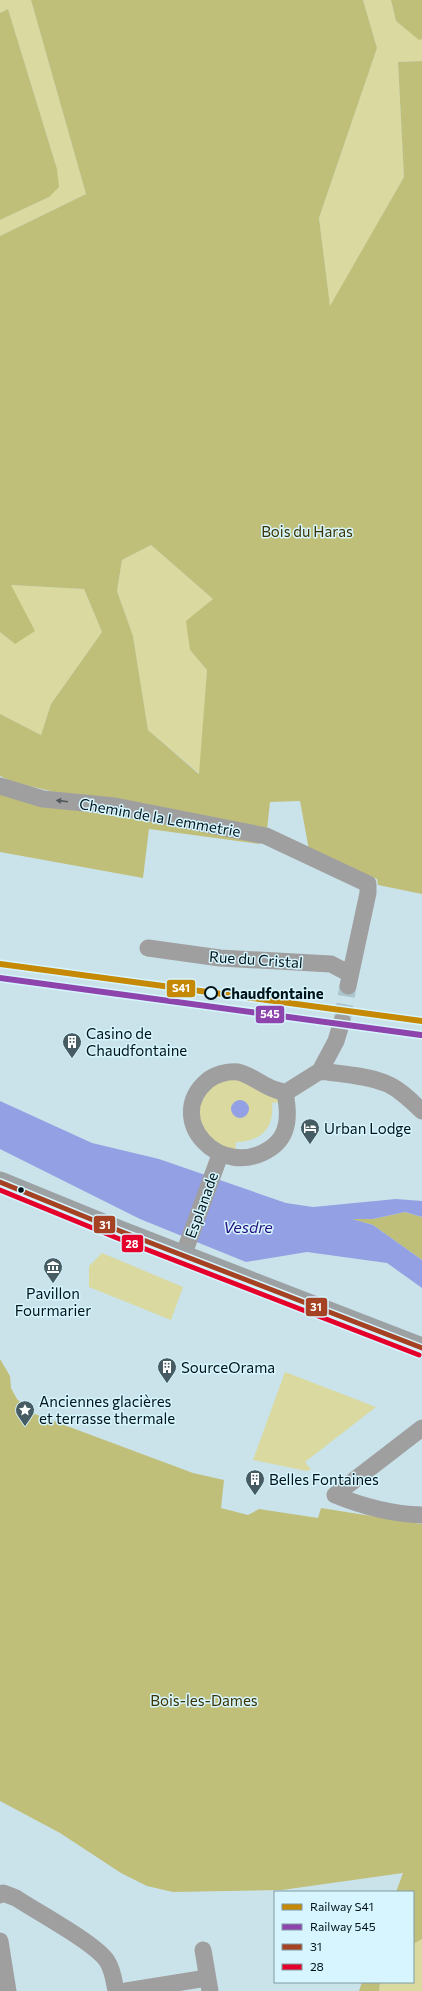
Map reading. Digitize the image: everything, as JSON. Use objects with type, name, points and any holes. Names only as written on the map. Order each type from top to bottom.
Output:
[{"type":"main road","points":[[0,1182],[186,1247],[422,1348]]},
{"type":"street","name":"Chemin de la Lemmetrie","points":[[0,786],[43,799],[115,806],[266,836],[368,884],[368,893],[349,980]]},
{"type":"street","name":"Rue du Cristal","points":[[148,948],[220,958],[331,964],[349,980]]},
{"type":"street","points":[[285,1093],[320,1071],[336,1041],[342,1021]]},
{"type":"street","points":[[320,1071],[354,1076],[385,1083],[407,1096],[422,1111]]},
{"type":"street","name":"Esplanade","points":[[238,1072],[251,1076],[270,1088],[285,1093],[289,1110],[287,1124],[283,1136],[275,1145],[263,1153],[252,1157],[236,1158],[220,1155],[208,1146],[199,1136],[193,1120],[193,1104],[196,1095],[202,1086],[218,1075],[238,1072]]},
{"type":"street","name":"Esplanade","points":[[186,1247],[220,1155]]},
{"type":"street","points":[[422,1428],[335,1495],[359,1505],[398,1514],[422,1515]]},
{"type":"street","points":[[0,1895],[3,1893],[16,1898],[96,1949],[108,1962],[116,1991]]},
{"type":"street","points":[[0,1940],[8,1991]]},
{"type":"street","points":[[126,1991],[208,1984],[203,1950]]},
{"type":"green space","points":[[0,0],[31,0],[86,194],[0,236],[0,220],[49,197],[57,169],[8,9],[0,13]]},
{"type":"green space","name":"Bois du Haras","points":[[31,0],[363,0],[377,48],[319,218],[330,306],[404,177],[398,62],[422,61],[422,894],[378,885],[377,879],[309,850],[300,801],[270,802],[267,830],[71,796],[13,782],[0,776],[0,714],[41,735],[51,704],[102,632],[84,589],[11,585],[35,631],[15,644],[0,632],[0,236],[86,194]],"holes":[[[151,545],[213,599],[186,621],[190,650],[207,670],[199,774],[148,730],[133,636],[117,591],[122,560]]]},
{"type":"green space","points":[[363,0],[391,0],[396,21],[419,39],[422,39],[422,61],[398,62],[404,177],[330,307],[319,218],[377,48]]},
{"type":"green space","points":[[391,0],[422,0],[422,39],[419,40],[396,21]]},
{"type":"green space","points":[[8,9],[57,169],[59,187],[49,197],[0,220],[0,13]]},
{"type":"green space","points":[[151,545],[213,599],[190,650],[207,670],[200,774],[148,730],[133,636],[117,591],[122,560]]},
{"type":"green space","points":[[10,585],[84,589],[102,632],[51,704],[41,735],[0,714],[0,632],[15,644]]},
{"type":"green space","points":[[0,792],[36,804],[260,838],[259,844],[149,829],[143,878],[0,852]]},
{"type":"green space","points":[[236,1076],[276,1096],[281,1102],[272,1103],[271,1120],[264,1132],[252,1139],[236,1142],[235,1154],[209,1142],[195,1114],[212,1082]]},
{"type":"green space","points":[[405,1212],[422,1217],[422,1260],[373,1225],[351,1219],[373,1219]]},
{"type":"green space","points":[[102,1253],[183,1287],[171,1320],[89,1287],[89,1266]]},
{"type":"green space","name":"Bois-les-Dames","points":[[0,1359],[10,1376],[11,1388],[17,1399],[32,1413],[193,1473],[224,1480],[221,1508],[248,1515],[259,1509],[318,1518],[321,1508],[422,1524],[422,1939],[414,1943],[414,1891],[396,1891],[403,1873],[282,1890],[173,1892],[147,1886],[121,1873],[60,1833],[0,1801]]},
{"type":"green space","points":[[285,1372],[376,1407],[305,1462],[311,1469],[307,1471],[253,1460]]},
{"type":"green space","points":[[422,1939],[422,1991],[379,1991],[380,1983],[414,1983],[414,1943]]},
{"type":"green space","points":[[362,1983],[380,1983],[379,1991],[359,1991]]},
{"type":"water","points":[[240,1100],[246,1103],[249,1109],[246,1115],[240,1118],[234,1115],[231,1109],[234,1103]]},
{"type":"water","name":"Vesdre","points":[[0,1101],[92,1143],[159,1159],[286,1203],[313,1207],[396,1199],[422,1201],[422,1217],[405,1212],[373,1219],[352,1219],[373,1225],[422,1260],[422,1288],[387,1263],[307,1252],[246,1262],[140,1219],[0,1149]]},
{"type":"tunnel","points":[[342,1021],[348,986]]},
{"type":"rail line","name":"S41","points":[[0,964],[422,1021]]},
{"type":"rail line","name":"545","points":[[0,978],[421,1035]]},
{"type":"transit line","name":"31","points":[[0,1182],[120,1231],[422,1348]]},
{"type":"transit line","name":"28","points":[[0,1190],[117,1238],[419,1355]]},
{"type":"place","name":"Chaudfontaine","points":[[211,993]]},
{"type":"place","name":"Casino de Chaudfontaine","points":[[72,1059]]},
{"type":"place","name":"Urban Lodge","points":[[310,1145]]},
{"type":"place","name":"Pavillon Fourmarier","points":[[53,1284]]},
{"type":"place","name":"SourceOrama","points":[[167,1384]]},
{"type":"place","name":"Anciennes glacières et terrasse thermale","points":[[25,1427]]},
{"type":"place","name":"Belles Fontaines","points":[[255,1496]]}]
